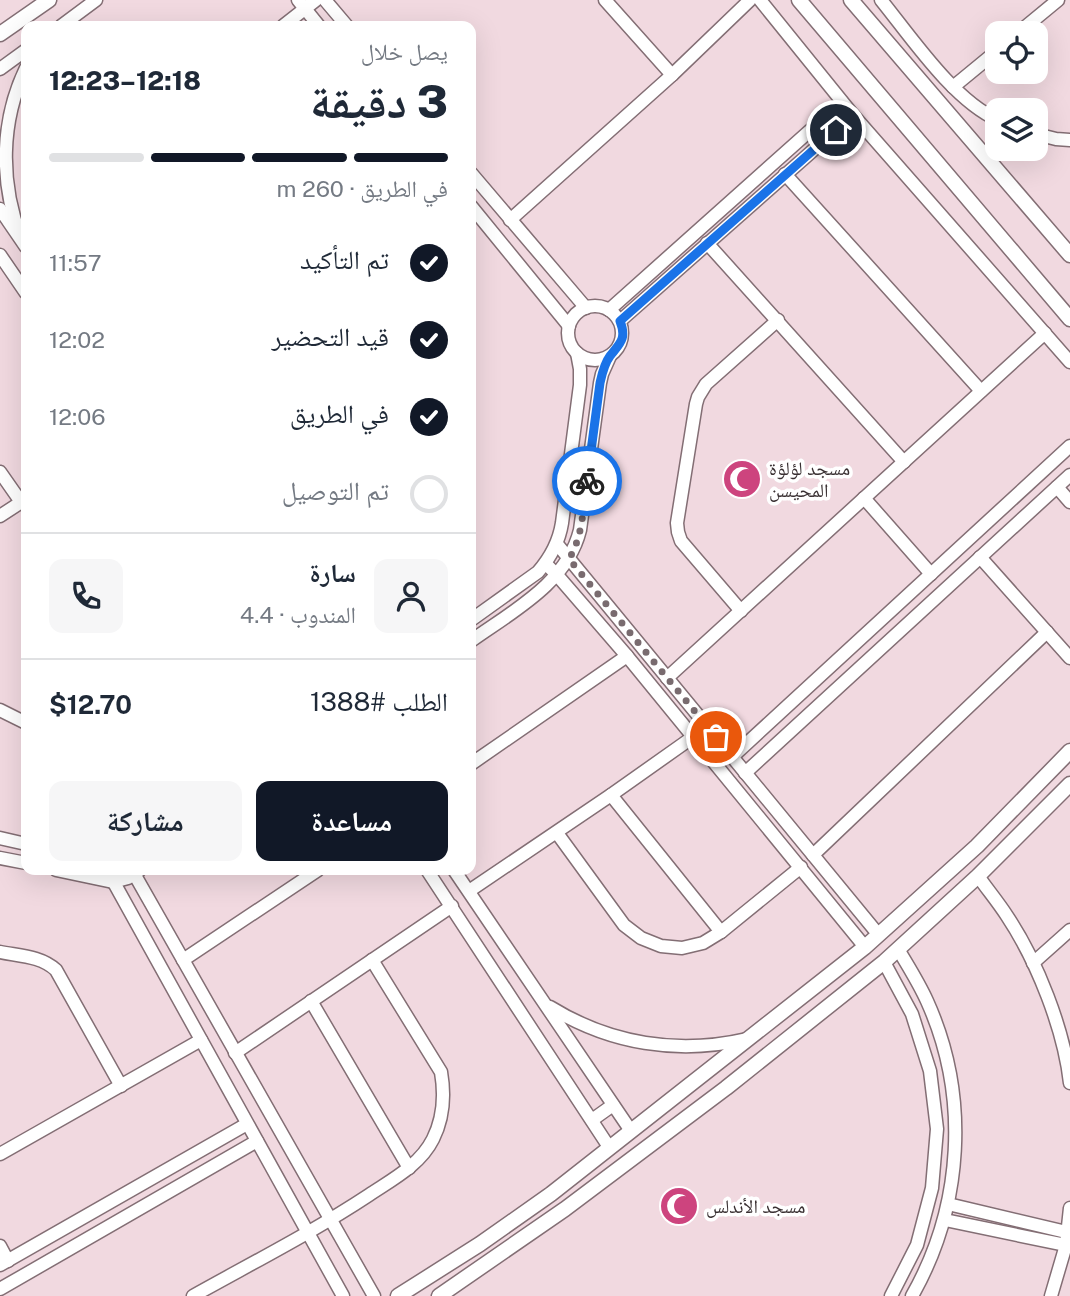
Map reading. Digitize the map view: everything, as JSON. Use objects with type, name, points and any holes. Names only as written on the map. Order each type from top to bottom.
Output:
[{"type":"street","points":[[0,34],[49,0]]},
{"type":"street","points":[[68,21],[96,0]]},
{"type":"street","points":[[287,21],[301,4],[316,0]]},
{"type":"street","points":[[325,0],[343,21]]},
{"type":"street","points":[[605,0],[672,75]]},
{"type":"street","points":[[485,224],[506,215],[672,75],[750,0]]},
{"type":"street","points":[[760,0],[842,103],[1070,362]]},
{"type":"street","points":[[799,0],[1070,319]]},
{"type":"street","points":[[850,0],[1070,255]]},
{"type":"street","points":[[881,0],[953,87],[985,112]]},
{"type":"street","points":[[1033,21],[1058,0]]},
{"type":"street","points":[[301,4],[316,21]]},
{"type":"street","points":[[0,69],[21,54]]},
{"type":"street","points":[[953,87],[985,61]]},
{"type":"street","points":[[21,79],[7,120],[3,168],[12,216],[21,236]]},
{"type":"street","points":[[609,310],[842,103]]},
{"type":"street","points":[[620,321],[853,115]]},
{"type":"street","points":[[1048,137],[1070,140]]},
{"type":"street","points":[[785,174],[981,391]]},
{"type":"street","points":[[476,179],[586,308]]},
{"type":"street","points":[[0,209],[21,238]]},
{"type":"street","points":[[476,212],[569,326]]},
{"type":"street","points":[[707,243],[904,462]]},
{"type":"street","points":[[0,255],[21,286]]},
{"type":"street","points":[[476,637],[557,575],[577,542],[600,383],[610,356],[620,345],[623,332],[620,321],[609,310],[598,306],[577,313],[569,326],[569,341],[577,353],[582,358],[597,361],[610,356]]},
{"type":"street","points":[[741,611],[681,541],[677,523],[696,404],[701,390],[778,320]]},
{"type":"street","points":[[667,678],[1045,333]]},
{"type":"street","points":[[476,616],[546,564],[557,544],[579,385],[577,353]]},
{"type":"street","points":[[732,757],[1070,446]]},
{"type":"street","points":[[0,472],[21,498]]},
{"type":"street","points":[[746,773],[1070,475]]},
{"type":"street","points":[[1057,487],[1070,502]]},
{"type":"street","points":[[864,498],[931,574]]},
{"type":"street","points":[[0,516],[21,501]]},
{"type":"street","points":[[557,544],[878,934]]},
{"type":"street","points":[[980,558],[1070,658]]},
{"type":"street","points":[[546,564],[627,656],[865,947]]},
{"type":"street","points":[[813,855],[1047,632]]},
{"type":"street","points":[[476,761],[627,656]]},
{"type":"street","points":[[0,710],[21,721]]},
{"type":"street","points":[[469,891],[693,737]]},
{"type":"street","points":[[398,1296],[515,1219],[865,947],[977,845],[1070,751]]},
{"type":"street","points":[[439,1296],[565,1209],[884,962],[993,862],[1070,784]]},
{"type":"street","points":[[611,795],[721,933]]},
{"type":"street","points":[[557,833],[624,925],[641,938],[661,946],[682,947],[703,943],[721,933],[801,867]]},
{"type":"street","points":[[0,838],[21,843]]},
{"type":"street","points":[[977,845],[993,862]]},
{"type":"street","points":[[0,858],[21,862]]},
{"type":"street","points":[[110,876],[121,880],[129,875]]},
{"type":"street","points":[[137,875],[374,1296]]},
{"type":"street","points":[[183,960],[310,875]]},
{"type":"street","points":[[431,875],[609,1147]]},
{"type":"street","points":[[458,875],[631,1131]]},
{"type":"street","points":[[110,876],[343,1296]]},
{"type":"street","points":[[978,876],[1008,917],[1033,963],[1055,1017],[1070,1083]]},
{"type":"street","points":[[235,1053],[452,906]]},
{"type":"street","points":[[1033,963],[1070,930]]},
{"type":"street","points":[[898,949],[927,1001],[943,1048],[952,1086],[955,1116],[956,1145],[945,1220],[926,1272],[912,1296]]},
{"type":"street","points":[[0,952],[40,959],[56,970],[121,1086]]},
{"type":"street","points":[[193,1296],[330,1221],[409,1168],[422,1156],[432,1141],[443,1107],[441,1072],[372,960]]},
{"type":"street","points":[[884,962],[912,1014],[930,1071],[937,1129],[932,1188],[916,1245],[891,1296]]},
{"type":"street","points":[[311,1001],[409,1168]]},
{"type":"street","points":[[545,1004],[578,1023],[614,1037],[652,1045],[690,1047],[747,1039]]},
{"type":"street","points":[[0,1154],[201,1040]]},
{"type":"street","points":[[592,1121],[613,1105]]},
{"type":"street","points":[[0,1246],[4,1263],[247,1124]]},
{"type":"street","points":[[0,1289],[257,1141]]},
{"type":"street","points":[[948,1204],[1068,1239]]},
{"type":"street","points":[[1051,1296],[1068,1239],[1070,1208]]},
{"type":"street","points":[[945,1220],[1068,1239]]},
{"type":"way so far","points":[[587,481],[580,530],[569,559],[716,737]]},
{"type":"place","name":"مسجد لؤلؤة المحيسن","points":[[742,479]]},
{"type":"place","name":"مسجد الأندلس","points":[[679,1206]]},
{"type":"route","points":[[587,481],[600,383],[610,356],[620,345],[623,332],[620,321],[836,130]]}]
